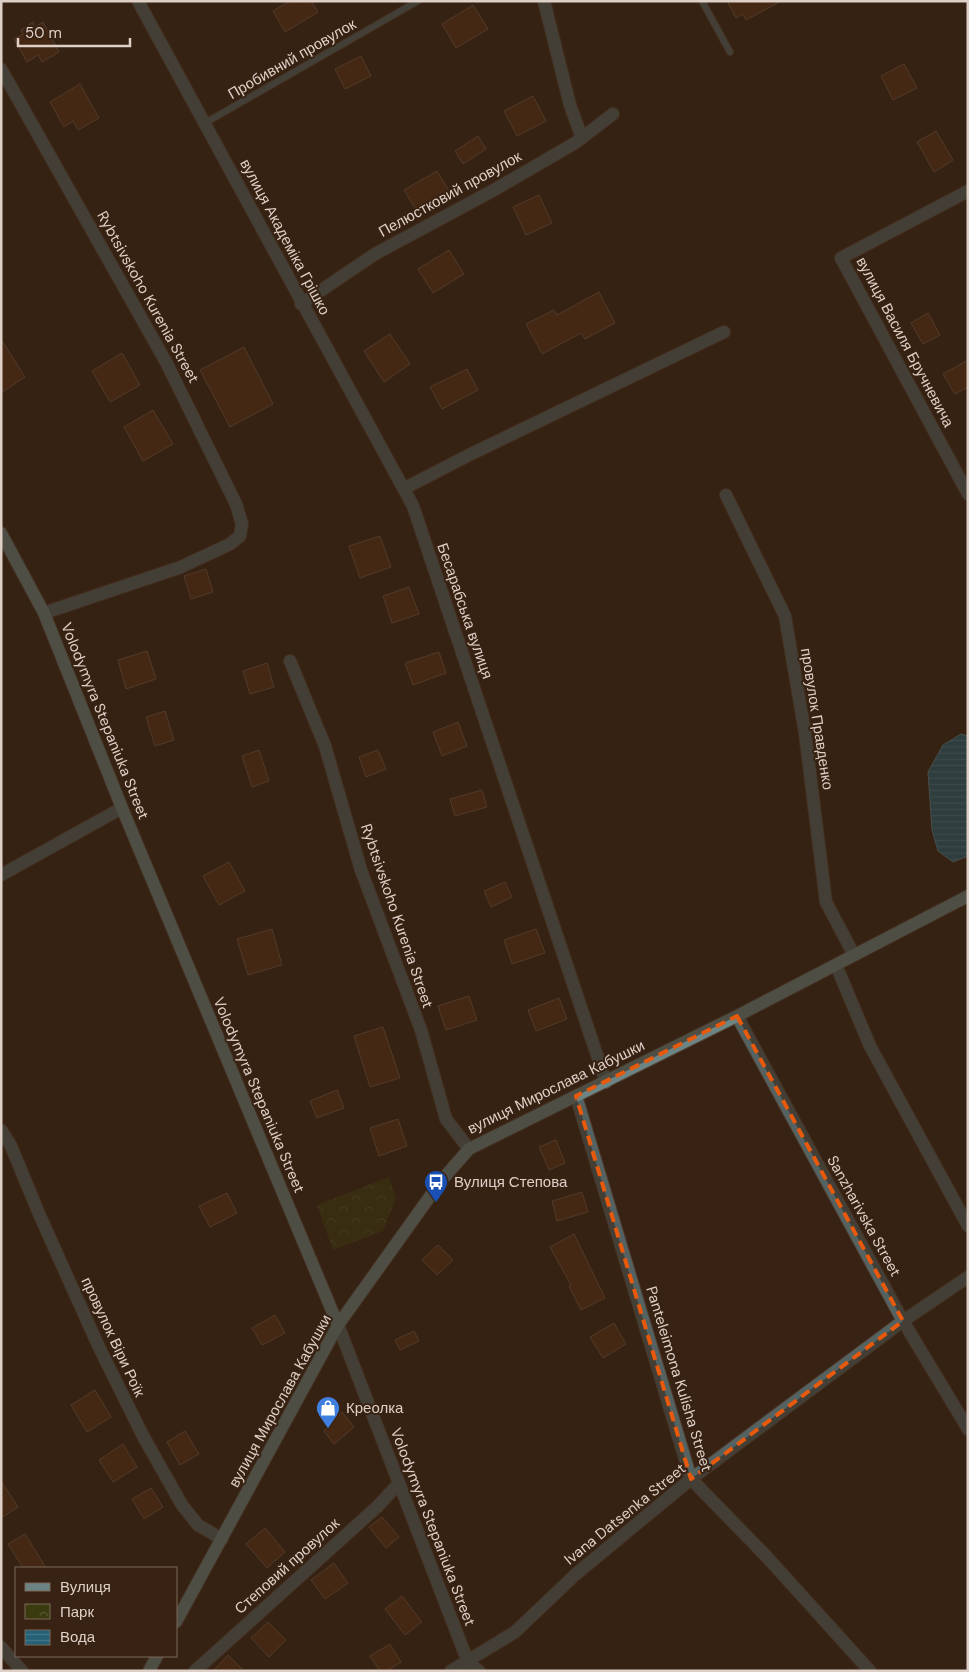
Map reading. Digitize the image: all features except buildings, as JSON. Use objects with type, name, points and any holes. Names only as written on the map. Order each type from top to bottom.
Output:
[{"type":"street","name":"вулиця Академіка Грішко","points":[[138,1],[301,304],[405,488]]},
{"type":"street","points":[[544,1],[570,105],[582,138]]},
{"type":"street","name":"Rybtsivskoho Kurenia Street","points":[[1,69],[166,362],[236,504],[242,524],[240,536],[230,544],[182,567],[44,613]]},
{"type":"street","name":"Пелюстковий провулок","points":[[301,304],[375,254],[494,190],[582,138],[613,114]]},
{"type":"street","name":"вулиця Василя Бручневича","points":[[968,191],[841,258],[968,494]]},
{"type":"street","points":[[405,488],[473,453],[724,332]]},
{"type":"street","name":"Бесарабська вулиця","points":[[405,488],[413,506],[606,1082]]},
{"type":"street","name":"провулок Правденко","points":[[726,495],[784,616],[805,733],[826,902],[854,954]]},
{"type":"street","name":"Volodymyra Stepaniuka Street","points":[[1,533],[44,613],[122,808],[338,1325],[468,1662],[479,1671]]},
{"type":"street","name":"Rybtsivskoho Kurenia Street","points":[[290,662],[326,746],[361,870],[421,1030],[446,1119],[469,1148]]},
{"type":"street","points":[[1,875],[122,808]]},
{"type":"street","name":"вулиця Мирослава Кабушки","points":[[178,1618],[338,1325],[441,1181],[469,1148],[737,1016],[968,896]]},
{"type":"street","points":[[836,965],[870,1046],[968,1226]]},
{"type":"street","name":"Sanzharivska Street","points":[[737,1016],[903,1321],[968,1429]]},
{"type":"street","name":"Panteleimona Kulisha Street","points":[[576,1096],[692,1479],[766,1556],[870,1671]]},
{"type":"street","name":"провулок Віри Роїк","points":[[1,1130],[11,1146],[94,1336],[142,1434],[182,1505],[198,1525],[222,1539]]},
{"type":"street","name":"Ivana Datsenka Street","points":[[451,1671],[515,1632],[576,1574],[692,1479],[903,1321],[968,1277]]},
{"type":"street","name":"Степовий провулок","points":[[195,1671],[378,1506],[399,1483]]},
{"type":"street","points":[[1,1647],[22,1671]]},
{"type":"street","points":[[149,1671],[156,1657]]},
{"type":"lane","name":"Пробивний провулок","points":[[205,123],[418,1]]},
{"type":"lane","points":[[702,1],[730,52]]},
{"type":"highlighted area","points":[[737,1016],[903,1321],[691,1479],[576,1096]]},
{"type":"green space","points":[[389,1177],[396,1198],[383,1231],[333,1250],[317,1205]]},
{"type":"water","points":[[961,734],[968,736],[968,856],[953,862],[938,851],[932,830],[928,772],[943,745]]},
{"type":"place","name":"Вулиця Степова","points":[[436,1203]]},
{"type":"place","name":"Креолка","points":[[328,1429]]}]
